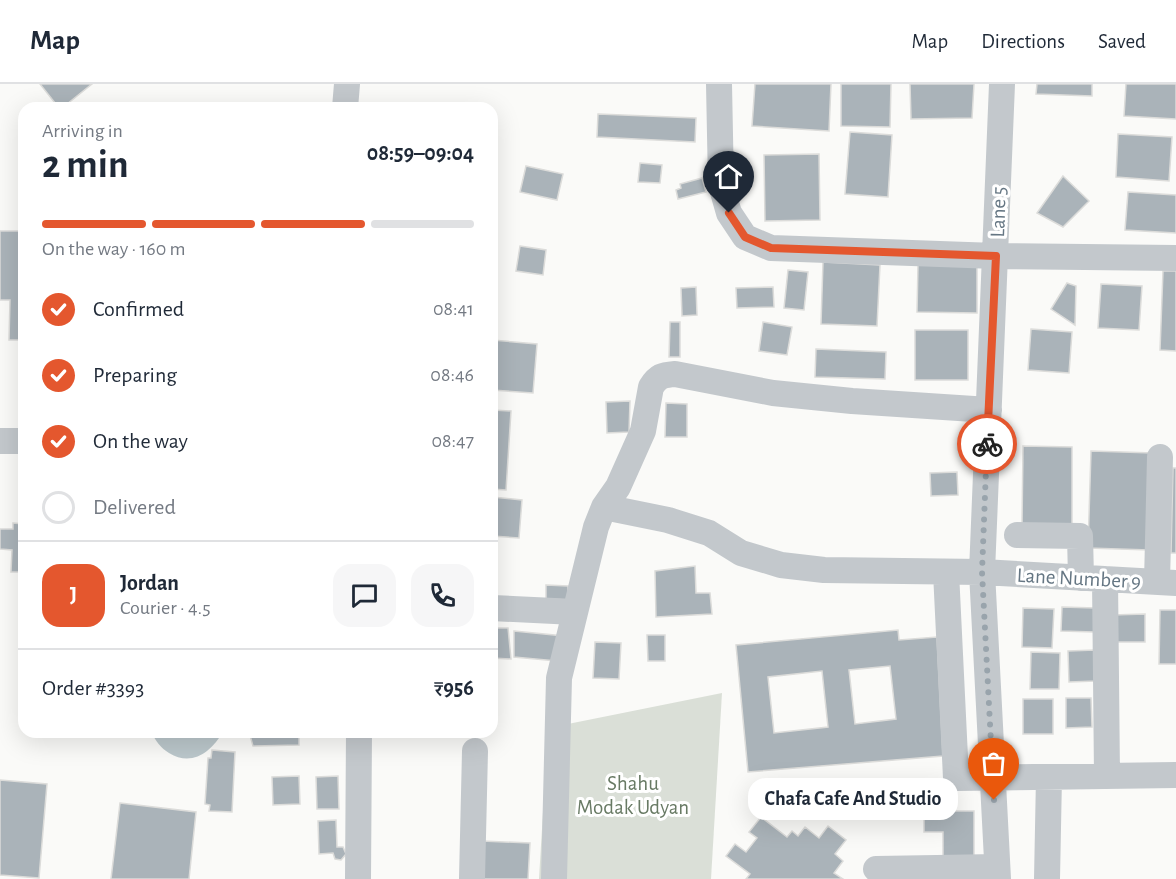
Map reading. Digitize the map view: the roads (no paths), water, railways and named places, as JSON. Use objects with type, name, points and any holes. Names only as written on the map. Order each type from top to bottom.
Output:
[{"type":"street","points":[[346,102],[347,84]]},
{"type":"street","points":[[719,84],[720,185],[729,213],[745,237],[771,248],[996,256],[1176,258]]},
{"type":"street","name":"Lane 5","points":[[998,873],[982,572],[1002,84]]},
{"type":"street","points":[[554,879],[559,678],[596,527],[644,431],[651,387],[655,382],[662,375],[675,374],[773,393],[989,410]]},
{"type":"street","points":[[0,441],[18,441]]},
{"type":"street","points":[[1160,458],[1166,583]]},
{"type":"street","name":"Lane Number 9","points":[[604,507],[668,520],[709,533],[741,552],[781,565],[824,570],[982,572],[1166,583]]},
{"type":"street","points":[[1017,535],[1080,536],[1093,579],[1107,776]]},
{"type":"street","points":[[946,572],[956,778],[1176,776]]},
{"type":"street","points":[[498,608],[575,612]]},
{"type":"street","points":[[358,879],[359,738]]},
{"type":"street","points":[[472,879],[475,751]]},
{"type":"street","points":[[1047,879],[1048,777]]},
{"type":"street","points":[[876,869],[998,873]]},
{"type":"place","name":"Chafa Cafe And Studio","points":[[994,800]]},
{"type":"park label","name":"Shahu Modak Udyan","points":[[633,795]]}]
